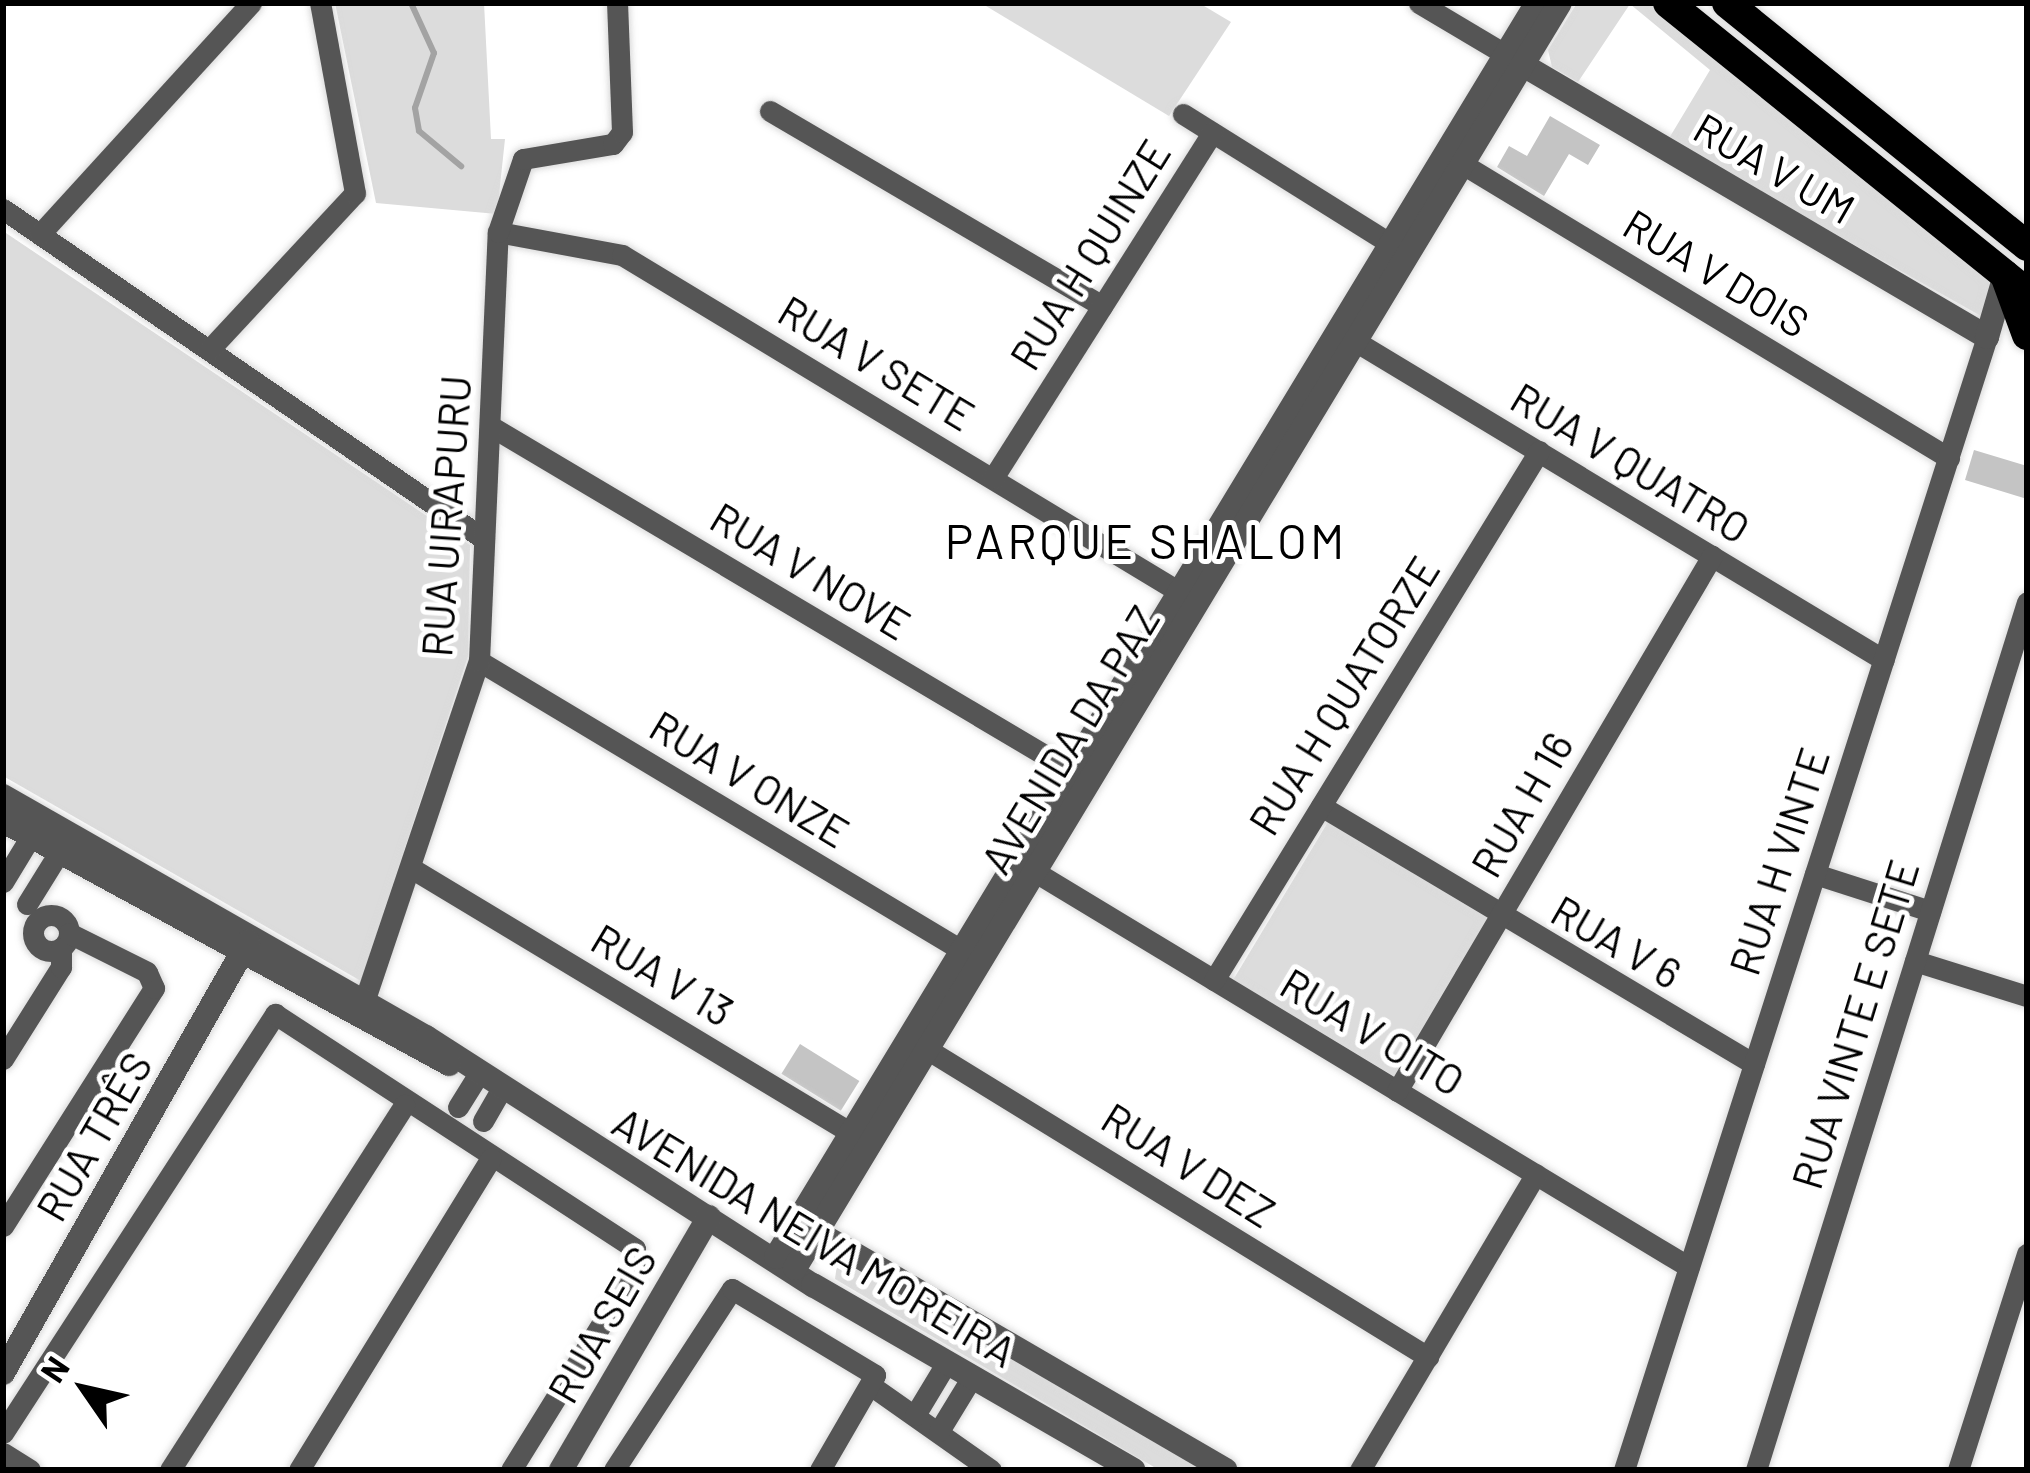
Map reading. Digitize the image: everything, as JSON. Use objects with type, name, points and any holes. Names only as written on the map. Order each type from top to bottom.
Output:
[{"type":"main road","points":[[1668,3],[2016,284],[2027,336]]},
{"type":"main road","points":[[1727,3],[2027,246]]},
{"type":"street","points":[[40,234],[251,3]]},
{"type":"street","points":[[209,350],[355,193],[320,3]]},
{"type":"street","name":"RUA UIRAPURU","points":[[364,1002],[416,871],[479,661],[498,232],[523,159],[613,144],[622,132],[617,3]]},
{"type":"street","name":"RUA V UM","points":[[1419,3],[1988,338]]},
{"type":"street","name":"AVENIDA DA PAZ","points":[[1514,59],[1537,3]]},
{"type":"street","name":"AVENIDA DA PAZ","points":[[785,1263],[1514,59],[1560,3]]},
{"type":"street","points":[[770,111],[1102,306]]},
{"type":"street","points":[[1183,114],[1399,250]]},
{"type":"street","name":"RUA H QUINZE","points":[[993,478],[1212,133]]},
{"type":"street","name":"RUA V DOIS","points":[[1454,158],[1949,458]]},
{"type":"street","points":[[3,209],[484,539]]},
{"type":"street","name":"RUA V SETE","points":[[498,232],[622,255],[1188,598]]},
{"type":"street","name":"RUA H VINTE","points":[[1624,1470],[1988,338],[2016,284]]},
{"type":"street","points":[[1988,338],[2009,328],[2027,336]]},
{"type":"street","name":"RUA V QUATRO","points":[[1347,336],[1884,660]]},
{"type":"street","name":"RUA V NOVE","points":[[492,427],[1080,776]]},
{"type":"street","name":"RUA H QUATORZE","points":[[1214,980],[1539,451]]},
{"type":"street","name":"RUA H 16","points":[[1397,1091],[1712,556]]},
{"type":"street","name":"RUA VINTE E SETE","points":[[1756,1470],[2027,602]]},
{"type":"street","name":"RUA V ONZE","points":[[479,661],[971,956]]},
{"type":"street","name":"AVENIDA NEIVA MOREIRA","points":[[3,796],[36,828],[467,1072],[1134,1470]]},
{"type":"street","name":"RUA V 6","points":[[1321,806],[1499,918],[1754,1064]]},
{"type":"street","name":"AVENIDA NEIVA MOREIRA","points":[[3,821],[36,828]]},
{"type":"street","points":[[3,1059],[61,967],[65,941],[62,918],[34,912],[3,886],[36,828]]},
{"type":"street","points":[[34,912],[64,844]]},
{"type":"street","name":"RUA V OITO","points":[[1025,866],[1689,1268]]},
{"type":"street","name":"RUA V 13","points":[[416,871],[861,1138]]},
{"type":"street","points":[[1815,874],[1930,911]]},
{"type":"street","points":[[3,1226],[154,988],[147,972],[65,941]]},
{"type":"street","name":"AVENIDA NEIVA MOREIRA","points":[[246,947],[364,1002],[467,1072]]},
{"type":"street","name":"RUA TRÊS","points":[[3,1373],[246,947]]},
{"type":"street","points":[[1915,961],[2027,996]]},
{"type":"street","points":[[3,1433],[266,1017],[402,1090],[404,1105],[170,1470]]},
{"type":"street","name":"RUA V DEZ","points":[[918,1044],[1427,1357]]},
{"type":"street","points":[[458,1107],[467,1072]]},
{"type":"street","points":[[483,1121],[500,1092]]},
{"type":"street","points":[[404,1105],[637,1256],[511,1470]]},
{"type":"street","points":[[299,1470],[491,1158]]},
{"type":"street","points":[[1360,1470],[1535,1174]]},
{"type":"street","name":"RUA SEIS","points":[[561,1470],[709,1217]]},
{"type":"street","points":[[807,1227],[1225,1470]]},
{"type":"street","points":[[1958,1470],[2027,1254]]},
{"type":"street","points":[[614,1470],[732,1288],[871,1370],[872,1387],[820,1470]]},
{"type":"street","points":[[915,1415],[947,1362]]},
{"type":"street","points":[[939,1430],[972,1377]]},
{"type":"street","points":[[872,1387],[991,1470]]},
{"type":"street","points":[[3,1453],[30,1470]]},
{"type":"shaded area","points":[[335,3],[484,3],[491,139],[505,139],[497,214],[376,203]]},
{"type":"shaded area","points":[[981,3],[1199,3],[1231,22],[1169,116]]},
{"type":"shaded area","points":[[1577,3],[1651,3],[1990,282],[1981,316],[1668,140],[1710,70],[1630,4],[1578,82],[1552,67],[1548,50]]},
{"type":"shaded area","points":[[3,231],[470,545],[468,656],[361,981],[3,776]]},
{"type":"shaded area","points":[[1328,822],[1489,919],[1394,1077],[1233,980]]},
{"type":"shaded area","points":[[839,1250],[1203,1470],[1159,1470],[835,1279]]},
{"type":"building","points":[[1550,116],[1600,145],[1588,165],[1569,154],[1544,196],[1497,167],[1509,146],[1527,156]]},
{"type":"building","points":[[1974,450],[2027,466],[2027,499],[1965,480]]},
{"type":"building","points":[[800,1044],[859,1081],[841,1111],[781,1074]]},
{"type":"waterway","points":[[411,3],[434,53],[415,108],[419,131],[461,166]]},
{"type":"district","name":"PARQUE SHALOM","points":[[1146,541]]}]
